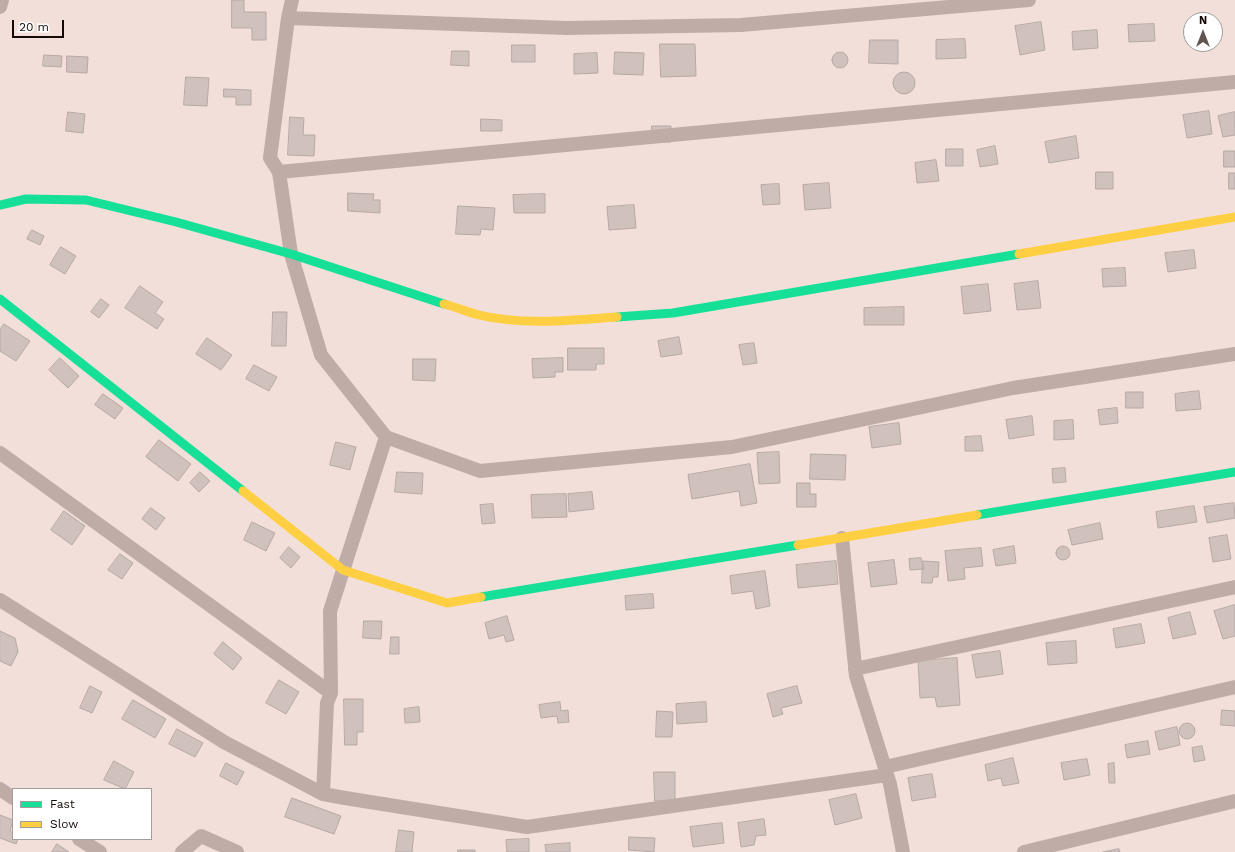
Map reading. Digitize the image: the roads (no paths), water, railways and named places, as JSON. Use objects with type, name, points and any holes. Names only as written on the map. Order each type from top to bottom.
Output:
[{"type":"street","points":[[0,7],[2,0]]},
{"type":"street","points":[[292,0],[288,18],[270,158],[279,172],[291,254],[321,355],[386,437],[480,471],[732,447],[1013,388],[1235,354]]},
{"type":"street","points":[[288,18],[567,28],[733,25],[1029,0]]},
{"type":"street","points":[[279,172],[1235,82]]},
{"type":"street","points":[[0,205],[26,199],[86,200],[176,222],[291,254],[479,315],[511,320],[542,322],[673,313],[1235,217]]},
{"type":"street","points":[[0,299],[343,570],[447,603],[1235,472]]},
{"type":"street","points":[[323,794],[327,703],[331,693],[330,611],[386,437]]},
{"type":"street","points":[[0,453],[331,693]]},
{"type":"street","points":[[842,538],[856,676],[886,771],[903,852]]},
{"type":"street","points":[[855,669],[1235,587]]},
{"type":"street","points":[[0,600],[224,742],[323,794],[527,827],[886,771],[1235,687]]},
{"type":"street","points":[[0,789],[12,797]]},
{"type":"street","points":[[1024,852],[1235,801]]},
{"type":"street","points":[[182,852],[201,836],[237,852]]},
{"type":"street","points":[[81,840],[100,852]]}]
